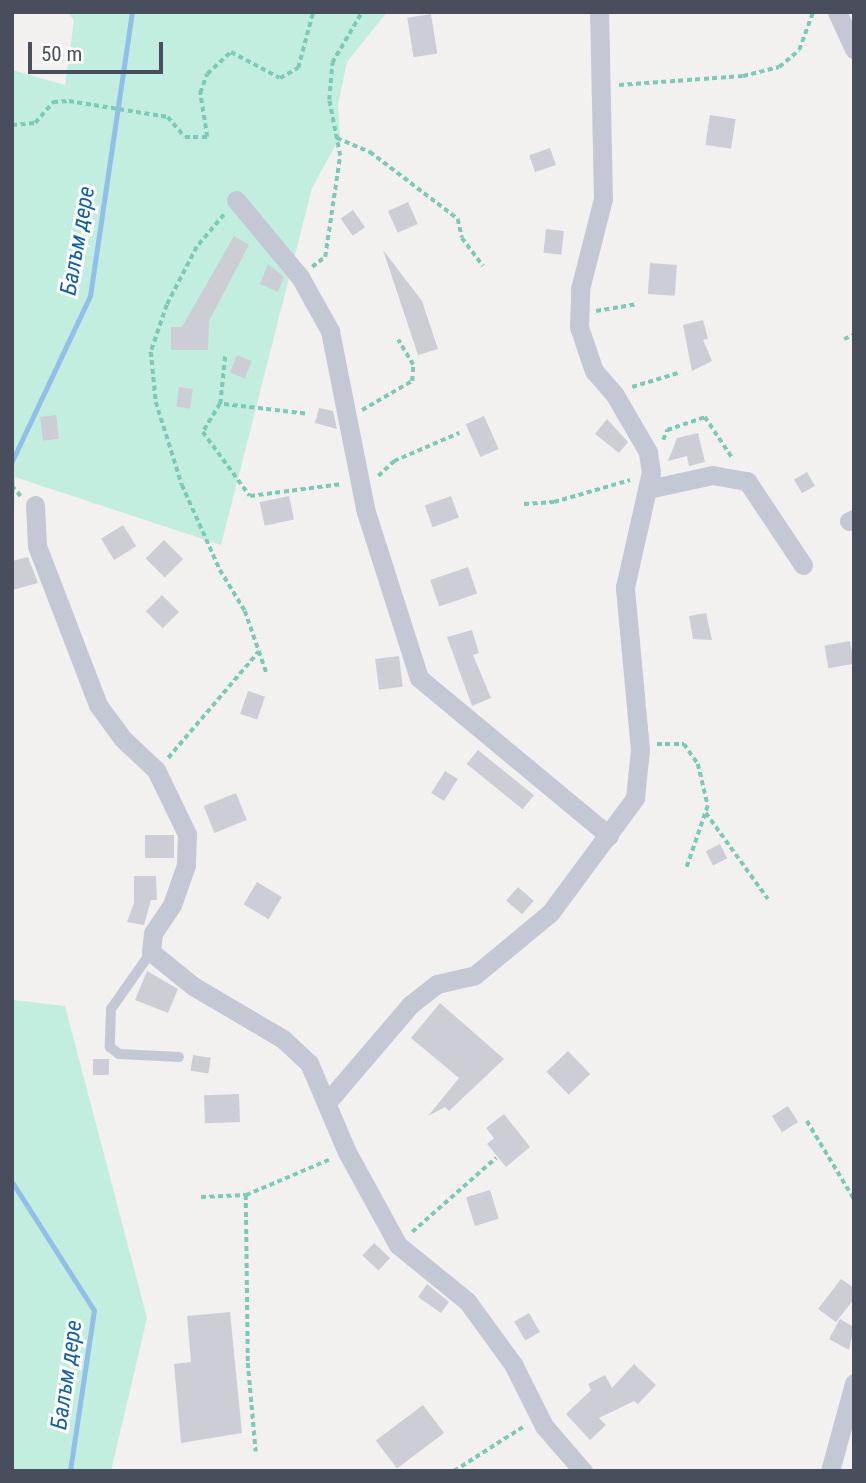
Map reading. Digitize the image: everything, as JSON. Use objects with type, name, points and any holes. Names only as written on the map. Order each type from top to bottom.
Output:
[{"type":"street","points":[[329,1100],[410,1005],[437,984],[475,975],[542,921],[635,798],[640,750],[625,587],[649,481],[648,452],[613,393],[594,371],[580,313],[580,289],[603,199],[599,12]]},
{"type":"street","points":[[837,12],[854,49]]},
{"type":"street","points":[[236,200],[300,277],[330,331],[361,485],[419,678],[608,836]]},
{"type":"street","points":[[649,481],[712,475],[747,481],[803,565]]},
{"type":"street","points":[[35,505],[37,546],[98,705],[123,739],[156,770],[187,834],[186,865],[172,905],[153,933],[151,952],[193,985],[283,1039],[309,1063],[329,1100],[348,1152],[398,1245],[480,1318],[513,1364],[544,1426],[583,1471]]},
{"type":"street","points":[[830,1471],[854,1383]]},
{"type":"lane","points":[[151,952],[111,1009],[110,1047],[119,1054],[179,1058]]},
{"type":"path","points":[[12,125],[35,124],[52,102],[108,105],[168,117],[185,137],[207,137],[200,93],[207,74],[231,52],[280,78],[298,68],[313,12]]},
{"type":"path","points":[[300,277],[325,257],[340,156],[329,100],[332,62],[362,12]]},
{"type":"path","points":[[599,85],[731,78],[779,67],[799,50],[813,12]]},
{"type":"path","points":[[337,138],[370,152],[458,219],[462,238],[483,266]]},
{"type":"path","points":[[236,200],[197,247],[167,305],[151,352],[156,402],[182,485],[219,570],[245,611],[267,674]]},
{"type":"path","points":[[580,313],[637,304]]},
{"type":"path","points":[[844,339],[854,335]]},
{"type":"path","points":[[348,417],[412,381],[412,365],[398,340]]},
{"type":"path","points":[[225,356],[220,404],[203,432],[250,496],[334,483],[361,485],[394,461],[458,433]]},
{"type":"path","points":[[613,393],[681,372]]},
{"type":"path","points":[[220,404],[305,414]]},
{"type":"path","points":[[524,504],[566,499],[649,481],[667,430],[705,417],[747,481]]},
{"type":"path","points":[[156,770],[259,651]]},
{"type":"path","points":[[640,750],[666,741],[684,744],[698,764],[706,813],[768,899]]},
{"type":"path","points":[[686,870],[706,813]]},
{"type":"path","points":[[807,1121],[854,1199]]},
{"type":"path","points":[[201,1197],[246,1195],[348,1152]]},
{"type":"path","points":[[398,1245],[496,1158]]},
{"type":"path","points":[[246,1195],[248,1363],[256,1452]]},
{"type":"path","points":[[454,1471],[521,1426],[544,1426]]},
{"type":"green space","points":[[68,12],[387,12],[347,62],[338,104],[340,137],[312,188],[221,545],[15,477],[12,590],[12,70],[65,85],[74,21]]},
{"type":"green space","points":[[12,1000],[65,1006],[147,1318],[111,1471],[12,1471]]},
{"type":"building","points":[[431,14],[437,54],[414,57],[407,18]]},
{"type":"building","points":[[710,115],[736,119],[731,149],[705,145]]},
{"type":"building","points":[[550,148],[556,165],[535,172],[529,155]]},
{"type":"building","points":[[408,202],[418,224],[398,233],[388,211]]},
{"type":"building","points":[[353,210],[365,227],[353,236],[341,219]]},
{"type":"building","points":[[546,229],[564,231],[561,255],[543,253]]},
{"type":"building","points":[[234,236],[249,245],[209,321],[208,350],[171,350],[171,327],[182,327]]},
{"type":"building","points":[[383,250],[422,301],[438,349],[418,355]]},
{"type":"building","points":[[650,263],[677,265],[675,296],[648,294]]},
{"type":"building","points":[[268,264],[284,277],[278,292],[260,284]]},
{"type":"building","points":[[703,320],[708,339],[703,340],[712,361],[692,371],[683,325]]},
{"type":"building","points":[[237,355],[252,361],[245,379],[230,373]]},
{"type":"building","points":[[179,387],[193,389],[190,409],[176,407]]},
{"type":"building","points":[[319,408],[333,411],[337,429],[315,423]]},
{"type":"building","points":[[56,415],[59,439],[43,441],[40,417]]},
{"type":"building","points":[[484,416],[499,449],[480,457],[466,424]]},
{"type":"building","points":[[607,419],[628,442],[619,453],[595,434]]},
{"type":"building","points":[[698,433],[705,462],[689,466],[687,456],[668,461],[677,438]]},
{"type":"building","points":[[807,472],[815,486],[802,493],[794,480]]},
{"type":"building","points":[[289,496],[294,519],[265,526],[260,502]]},
{"type":"building","points":[[451,496],[459,518],[433,527],[425,506]]},
{"type":"building","points":[[123,525],[136,546],[114,560],[101,539]]},
{"type":"building","points":[[164,540],[183,559],[165,577],[146,558]]},
{"type":"building","points":[[28,557],[38,583],[12,590],[12,561]]},
{"type":"building","points":[[468,567],[477,593],[439,606],[430,580]]},
{"type":"building","points":[[162,595],[179,612],[163,628],[146,611]]},
{"type":"building","points":[[706,613],[712,640],[693,639],[689,616]]},
{"type":"building","points":[[472,630],[479,653],[473,655],[491,698],[472,706],[447,637]]},
{"type":"building","points":[[850,641],[854,664],[828,668],[824,646]]},
{"type":"building","points":[[399,656],[403,687],[379,690],[375,659]]},
{"type":"building","points":[[248,691],[265,697],[257,720],[240,714]]},
{"type":"building","points":[[478,750],[534,795],[523,809],[467,764]]},
{"type":"building","points":[[445,771],[458,779],[444,801],[431,793]]},
{"type":"building","points":[[236,793],[247,820],[214,833],[204,806]]},
{"type":"building","points":[[145,835],[174,835],[174,858],[145,858]]},
{"type":"building","points":[[720,844],[727,858],[713,866],[706,851]]},
{"type":"building","points":[[134,876],[156,876],[157,900],[151,900],[144,925],[127,922],[134,903]]},
{"type":"building","points":[[257,882],[282,897],[268,919],[244,904]]},
{"type":"building","points":[[518,887],[534,901],[522,914],[506,901]]},
{"type":"building","points":[[147,971],[178,989],[168,1013],[135,1000]]},
{"type":"building","points":[[440,1003],[504,1059],[449,1111],[445,1107],[428,1116],[459,1078],[411,1038]]},
{"type":"building","points":[[568,1051],[590,1074],[569,1095],[546,1072]]},
{"type":"building","points":[[193,1055],[211,1058],[208,1074],[190,1071]]},
{"type":"building","points":[[93,1059],[109,1059],[109,1075],[93,1075]]},
{"type":"building","points":[[239,1094],[240,1122],[205,1123],[204,1095]]},
{"type":"building","points":[[788,1106],[798,1122],[782,1132],[772,1116]]},
{"type":"building","points":[[504,1114],[530,1147],[506,1167],[487,1144],[494,1138],[486,1128]]},
{"type":"building","points":[[490,1190],[499,1219],[475,1226],[466,1197]]},
{"type":"building","points":[[374,1243],[390,1258],[378,1270],[362,1255]]},
{"type":"building","points":[[841,1279],[854,1288],[854,1299],[836,1322],[818,1309]]},
{"type":"building","points":[[427,1284],[449,1302],[441,1313],[418,1297]]},
{"type":"building","points":[[230,1312],[242,1433],[181,1443],[174,1364],[191,1362],[187,1316]]},
{"type":"building","points":[[529,1313],[540,1332],[525,1341],[514,1322]]},
{"type":"building","points":[[840,1319],[854,1327],[849,1350],[829,1339]]},
{"type":"building","points":[[634,1364],[656,1385],[638,1404],[634,1401],[599,1418],[606,1425],[590,1440],[566,1414],[591,1390],[588,1384],[605,1375],[612,1388]]},
{"type":"building","points":[[423,1405],[444,1433],[397,1468],[376,1441]]},
{"type":"waterway","name":"Балъм дере","points":[[12,461],[90,296],[132,12]]},
{"type":"waterway","name":"Балъм дере","points":[[12,1182],[94,1310],[70,1471]]}]
